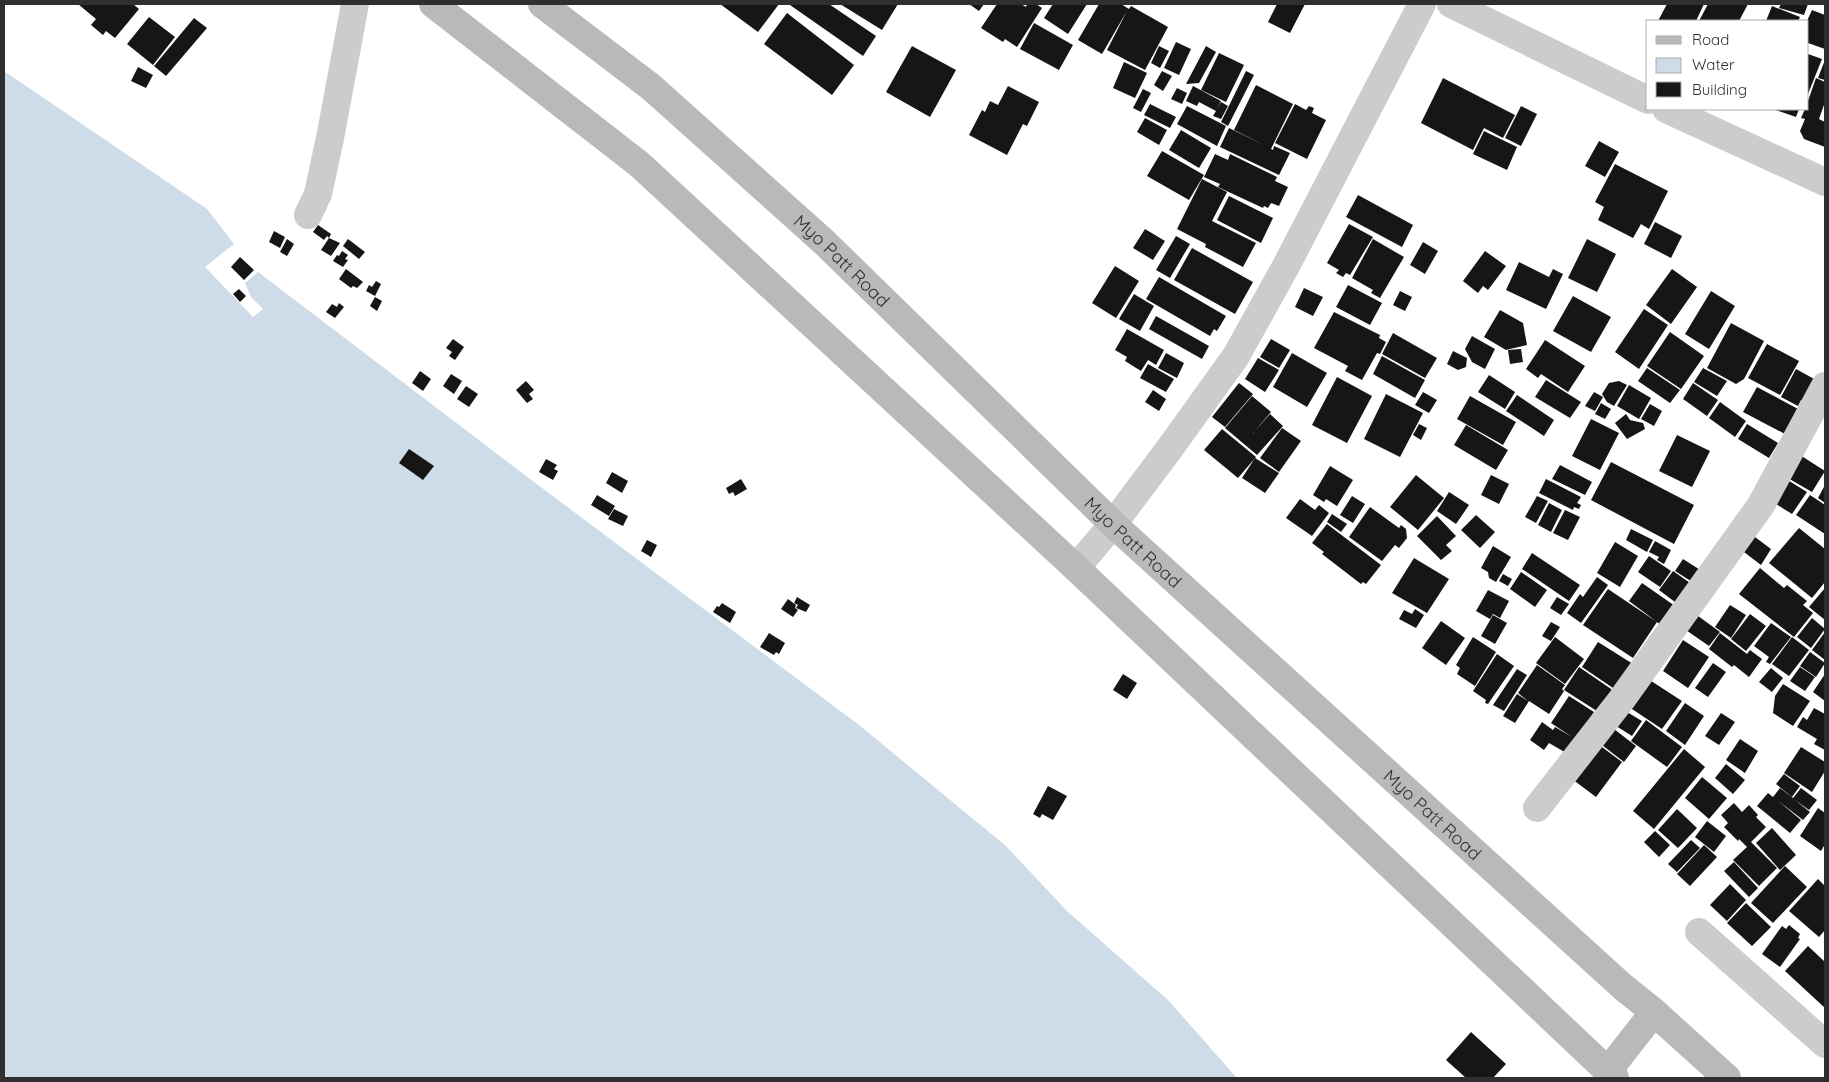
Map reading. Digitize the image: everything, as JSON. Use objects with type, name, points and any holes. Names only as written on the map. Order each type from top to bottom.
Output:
[{"type":"main road","name":"Myo Patt Road","points":[[542,4],[650,87],[824,242],[1113,524],[1616,980],[1727,1078]]},
{"type":"main road","points":[[448,8],[639,164],[1076,568],[1611,1075],[1654,1012]]},
{"type":"street","points":[[308,215],[318,194],[355,4]]},
{"type":"street","points":[[1076,568],[1113,524],[1236,356],[1286,266],[1422,4]]},
{"type":"street","points":[[1451,4],[1646,99]]},
{"type":"street","points":[[1668,110],[1825,182]]},
{"type":"street","points":[[1537,808],[1622,699],[1761,505],[1825,386]]},
{"type":"street","points":[[1699,932],[1825,1044]]},
{"type":"water","points":[[4,71],[207,209],[234,244],[205,267],[253,317],[263,309],[251,297],[245,283],[258,272],[538,485],[859,725],[1006,846],[1067,911],[1169,1001],[1237,1078],[4,1078]]},
{"type":"building","points":[[78,4],[133,4],[139,9],[115,38],[106,31],[103,35],[91,25],[96,19]]},
{"type":"building","points":[[720,4],[779,4],[758,32]]},
{"type":"building","points":[[791,4],[829,4],[876,36],[863,56]]},
{"type":"building","points":[[840,4],[898,4],[882,30]]},
{"type":"building","points":[[969,4],[984,4],[979,11]]},
{"type":"building","points":[[997,4],[1021,4],[1026,7],[1027,4],[1036,4],[1042,8],[1017,47],[1005,39],[1003,42],[981,28]]},
{"type":"building","points":[[1053,4],[1087,4],[1068,34],[1044,18]]},
{"type":"building","points":[[1099,4],[1121,4],[1129,9],[1131,6],[1168,27],[1145,70],[1107,50],[1127,11],[1102,54],[1078,40]]},
{"type":"building","points":[[1277,4],[1305,4],[1290,33],[1268,22]]},
{"type":"building","points":[[1667,4],[1704,4],[1696,20],[1659,20]]},
{"type":"building","points":[[1708,4],[1748,4],[1740,20],[1700,20]]},
{"type":"building","points":[[1781,4],[1808,4],[1804,15],[1779,8]]},
{"type":"building","points":[[1772,6],[1800,17],[1798,20],[1766,20]]},
{"type":"building","points":[[1812,10],[1825,15],[1825,49],[1809,43],[1809,20],[1807,20]]},
{"type":"building","points":[[787,13],[854,65],[832,95],[764,44]]},
{"type":"building","points":[[149,17],[175,37],[153,65],[127,44]]},
{"type":"building","points":[[194,18],[207,28],[166,76],[154,66]]},
{"type":"building","points":[[1034,23],[1073,45],[1059,70],[1020,49]]},
{"type":"building","points":[[1176,42],[1191,49],[1179,75],[1164,68]]},
{"type":"building","points":[[912,46],[956,70],[930,117],[886,92]]},
{"type":"building","points":[[1159,46],[1169,51],[1160,68],[1151,63]]},
{"type":"building","points":[[1206,46],[1216,52],[1199,83],[1186,84]]},
{"type":"building","points":[[1219,53],[1244,65],[1226,102],[1201,90]]},
{"type":"building","points":[[1809,54],[1822,59],[1809,92]]},
{"type":"building","points":[[1825,60],[1825,80],[1818,78]]},
{"type":"building","points":[[1124,62],[1147,73],[1135,98],[1113,88]]},
{"type":"building","points":[[138,67],[153,75],[146,88],[131,81]]},
{"type":"building","points":[[1162,71],[1172,76],[1163,91],[1154,85]]},
{"type":"building","points":[[1246,71],[1254,75],[1228,126],[1221,122]]},
{"type":"building","points":[[1443,78],[1515,115],[1503,138],[1484,128],[1473,150],[1421,123]]},
{"type":"building","points":[[1816,78],[1825,82],[1825,102],[1819,119],[1825,122],[1825,147],[1804,139],[1800,131],[1805,119],[1801,118],[1805,110],[1809,110],[1809,98]]},
{"type":"building","points":[[1256,85],[1293,104],[1271,149],[1273,150],[1274,146],[1290,153],[1279,175],[1220,147],[1229,128],[1266,146],[1234,130]]},
{"type":"building","points":[[1008,86],[1039,102],[1027,126],[1023,124],[1007,155],[969,135],[982,110],[985,112],[990,101],[998,105]]},
{"type":"building","points":[[1193,86],[1221,101],[1217,109],[1221,102],[1228,106],[1221,119],[1213,116],[1216,111],[1199,102],[1197,106],[1186,101]]},
{"type":"building","points":[[1177,88],[1187,93],[1182,104],[1171,99]]},
{"type":"building","points":[[1143,89],[1151,93],[1141,112],[1133,108]]},
{"type":"building","points":[[1150,104],[1176,117],[1170,128],[1144,115]]},
{"type":"building","points":[[1295,104],[1306,110],[1309,106],[1314,108],[1312,113],[1326,120],[1307,159],[1275,143]]},
{"type":"building","points":[[1187,106],[1226,126],[1217,146],[1177,124]]},
{"type":"building","points":[[1521,106],[1537,114],[1521,146],[1505,138]]},
{"type":"building","points":[[1776,110],[1799,110],[1796,117]]},
{"type":"building","points":[[1145,118],[1167,130],[1159,145],[1137,132]]},
{"type":"building","points":[[1181,130],[1211,148],[1199,168],[1169,150]]},
{"type":"building","points":[[1484,131],[1517,147],[1507,170],[1473,154]]},
{"type":"building","points":[[1599,141],[1619,152],[1605,177],[1585,166]]},
{"type":"building","points":[[1162,151],[1204,175],[1189,200],[1147,176]]},
{"type":"building","points":[[1215,154],[1228,160],[1230,154],[1277,177],[1275,181],[1288,187],[1279,206],[1271,203],[1268,208],[1264,206],[1263,208],[1218,187],[1220,184],[1204,177]]},
{"type":"building","points":[[1615,164],[1668,191],[1649,229],[1641,224],[1633,238],[1598,220],[1604,207],[1595,202]]},
{"type":"building","points":[[1202,179],[1227,192],[1212,221],[1256,243],[1243,267],[1205,247],[1206,244],[1177,229]]},
{"type":"building","points":[[1358,195],[1413,225],[1402,247],[1346,217]]},
{"type":"building","points":[[1229,196],[1273,218],[1261,243],[1217,220]]},
{"type":"building","points":[[1655,222],[1682,236],[1671,258],[1644,244]]},
{"type":"building","points":[[1349,224],[1373,237],[1350,275],[1346,273],[1343,277],[1336,273],[1339,270],[1327,263]]},
{"type":"building","points":[[318,225],[331,234],[329,238],[327,236],[324,240],[313,232]]},
{"type":"building","points":[[1145,229],[1165,241],[1153,260],[1133,248]]},
{"type":"building","points":[[274,231],[285,237],[280,248],[269,242]]},
{"type":"building","points":[[1176,236],[1190,244],[1170,278],[1156,270]]},
{"type":"building","points":[[329,238],[340,243],[331,256],[321,250]]},
{"type":"building","points":[[287,239],[294,244],[287,256],[280,252]]},
{"type":"building","points":[[348,239],[365,252],[359,259],[343,246]]},
{"type":"building","points":[[1373,239],[1404,257],[1380,298],[1371,293],[1373,290],[1352,278]]},
{"type":"building","points":[[1587,239],[1616,254],[1597,292],[1568,278]]},
{"type":"building","points":[[1423,242],[1438,251],[1425,274],[1410,265]]},
{"type":"building","points":[[1192,248],[1253,282],[1235,314],[1174,280]]},
{"type":"building","points":[[342,251],[348,255],[345,259],[348,260],[343,267],[333,261]]},
{"type":"building","points":[[1485,251],[1506,266],[1488,290],[1483,286],[1478,293],[1463,281]]},
{"type":"building","points":[[240,257],[254,270],[244,280],[231,267]]},
{"type":"building","points":[[1519,262],[1549,277],[1553,269],[1563,274],[1546,309],[1506,290]]},
{"type":"building","points":[[1115,266],[1139,281],[1116,318],[1092,303]]},
{"type":"building","points":[[346,269],[363,282],[357,288],[353,286],[351,288],[339,279]]},
{"type":"building","points":[[1672,269],[1697,287],[1671,324],[1646,305]]},
{"type":"building","points":[[1159,277],[1226,316],[1217,331],[1214,329],[1210,336],[1146,299]]},
{"type":"building","points":[[376,281],[381,284],[375,296],[366,291],[369,285],[372,287]]},
{"type":"building","points":[[1348,285],[1382,303],[1370,325],[1336,307]]},
{"type":"building","points":[[1304,288],[1323,297],[1313,316],[1295,307]]},
{"type":"building","points":[[239,289],[246,296],[240,302],[233,294]]},
{"type":"building","points":[[1400,291],[1412,297],[1405,311],[1393,305]]},
{"type":"building","points":[[1711,291],[1735,306],[1709,349],[1685,334]]},
{"type":"building","points":[[1134,294],[1154,306],[1140,331],[1119,319]]},
{"type":"building","points":[[1573,296],[1611,317],[1591,352],[1553,331]]},
{"type":"building","points":[[375,297],[382,301],[377,311],[370,306]]},
{"type":"building","points":[[339,303],[344,307],[335,318],[326,312],[332,304],[337,307]]},
{"type":"building","points":[[1644,309],[1668,325],[1639,369],[1615,352]]},
{"type":"building","points":[[1500,310],[1523,323],[1527,345],[1506,350],[1484,337]]},
{"type":"building","points":[[1334,312],[1380,335],[1379,338],[1386,342],[1380,354],[1377,353],[1362,380],[1345,371],[1348,366],[1314,348]]},
{"type":"building","points":[[1156,316],[1209,346],[1202,359],[1149,329]]},
{"type":"building","points":[[1731,323],[1764,341],[1744,379],[1736,384],[1707,368]]},
{"type":"building","points":[[1127,329],[1164,350],[1156,365],[1148,360],[1141,371],[1125,361],[1127,357],[1115,350]]},
{"type":"building","points":[[1670,332],[1704,356],[1681,389],[1647,366]]},
{"type":"building","points":[[1393,333],[1437,358],[1425,378],[1382,354]]},
{"type":"building","points":[[1472,336],[1495,349],[1485,369],[1472,362],[1465,349]]},
{"type":"building","points":[[453,339],[464,347],[455,360],[449,356],[452,352],[446,348]]},
{"type":"building","points":[[1271,339],[1290,350],[1279,368],[1260,357]]},
{"type":"building","points":[[1545,340],[1585,366],[1568,392],[1541,374],[1538,378],[1526,369]]},
{"type":"building","points":[[1767,344],[1799,361],[1780,395],[1748,378]]},
{"type":"building","points":[[1521,349],[1523,362],[1510,364],[1508,350]]},
{"type":"building","points":[[1453,351],[1467,358],[1466,367],[1458,370],[1447,364]]},
{"type":"building","points":[[1166,353],[1184,363],[1177,378],[1158,368]]},
{"type":"building","points":[[1292,353],[1327,373],[1307,407],[1273,387]]},
{"type":"building","points":[[1382,356],[1425,380],[1415,398],[1373,374]]},
{"type":"building","points":[[1258,358],[1279,370],[1265,392],[1245,379]]},
{"type":"building","points":[[1148,364],[1174,379],[1166,392],[1140,378]]},
{"type":"building","points":[[1647,368],[1680,390],[1670,403],[1638,381]]},
{"type":"building","points":[[1703,368],[1727,381],[1717,396],[1694,382]]},
{"type":"building","points":[[1796,369],[1816,380],[1804,402],[1801,400],[1798,406],[1781,397]]},
{"type":"building","points":[[420,371],[431,379],[423,391],[412,383]]},
{"type":"building","points":[[451,374],[462,381],[454,394],[443,386]]},
{"type":"building","points":[[1489,375],[1515,392],[1505,409],[1478,392]]},
{"type":"building","points":[[1337,377],[1372,396],[1347,443],[1312,425]]},
{"type":"building","points":[[1546,380],[1581,402],[1570,418],[1535,397]]},
{"type":"building","points":[[526,381],[534,390],[529,394],[533,399],[527,403],[516,390]]},
{"type":"building","points":[[1619,381],[1627,385],[1614,406],[1607,402],[1602,394],[1609,383]]},
{"type":"building","points":[[1239,383],[1253,394],[1225,427],[1212,417]]},
{"type":"building","points":[[1693,383],[1718,400],[1707,416],[1683,399]]},
{"type":"building","points":[[1629,385],[1651,398],[1639,419],[1617,406]]},
{"type":"building","points":[[466,386],[478,394],[469,407],[457,399]]},
{"type":"building","points":[[1757,387],[1798,409],[1785,434],[1743,412]]},
{"type":"building","points":[[1153,390],[1166,399],[1159,411],[1145,402]]},
{"type":"building","points":[[1423,392],[1437,400],[1429,413],[1415,405]]},
{"type":"building","points":[[1594,392],[1603,397],[1595,411],[1585,406]]},
{"type":"building","points":[[1386,394],[1423,413],[1400,457],[1364,439]]},
{"type":"building","points":[[1517,395],[1554,420],[1544,436],[1506,411]]},
{"type":"building","points":[[1252,396],[1271,412],[1253,433],[1270,414],[1283,426],[1257,455],[1225,428]]},
{"type":"building","points":[[1470,396],[1516,422],[1503,445],[1457,419]]},
{"type":"building","points":[[1720,402],[1746,421],[1735,437],[1709,418]]},
{"type":"building","points":[[1601,403],[1611,409],[1605,419],[1595,414]]},
{"type":"building","points":[[1650,404],[1662,411],[1654,426],[1641,419]]},
{"type":"building","points":[[1626,414],[1630,420],[1643,423],[1645,429],[1627,439],[1615,423]]},
{"type":"building","points":[[1591,419],[1619,433],[1600,470],[1572,456]]},
{"type":"building","points":[[1419,424],[1427,428],[1421,440],[1413,435]]},
{"type":"building","points":[[1747,424],[1778,443],[1769,458],[1738,439]]},
{"type":"building","points":[[1466,425],[1508,450],[1496,470],[1454,445]]},
{"type":"building","points":[[1282,428],[1301,441],[1279,472],[1260,458]]},
{"type":"building","points":[[1222,429],[1256,457],[1238,478],[1204,450]]},
{"type":"building","points":[[1677,435],[1710,451],[1692,487],[1659,471]]},
{"type":"building","points":[[409,449],[434,466],[423,480],[399,463]]},
{"type":"building","points":[[1800,455],[1825,471],[1812,492],[1786,477]]},
{"type":"building","points":[[1255,458],[1279,473],[1265,493],[1242,478]]},
{"type":"building","points":[[546,459],[557,465],[554,469],[558,471],[553,480],[539,472]]},
{"type":"building","points":[[1611,462],[1694,505],[1674,544],[1591,500]]},
{"type":"building","points":[[1560,465],[1592,482],[1585,495],[1552,479]]},
{"type":"building","points":[[1330,466],[1353,480],[1337,506],[1326,499],[1324,502],[1313,495]]},
{"type":"building","points":[[612,472],[628,481],[622,493],[606,483]]},
{"type":"building","points":[[1416,475],[1444,498],[1418,530],[1390,507]]},
{"type":"building","points":[[1491,475],[1509,484],[1499,504],[1481,495]]},
{"type":"building","points":[[741,479],[747,489],[735,496],[733,492],[729,494],[726,488]]},
{"type":"building","points":[[1546,479],[1581,497],[1577,503],[1581,505],[1579,509],[1574,507],[1573,510],[1539,493]]},
{"type":"building","points":[[1786,479],[1807,492],[1792,514],[1771,501]]},
{"type":"building","points":[[1825,485],[1825,503],[1818,498]]},
{"type":"building","points":[[1449,492],[1469,505],[1456,524],[1437,511]]},
{"type":"building","points":[[597,495],[615,506],[609,516],[591,505]]},
{"type":"building","points":[[1810,495],[1825,505],[1825,534],[1796,515]]},
{"type":"building","points":[[1352,496],[1365,504],[1353,523],[1340,515]]},
{"type":"building","points":[[1537,496],[1548,501],[1536,523],[1525,517]]},
{"type":"building","points":[[1300,499],[1315,510],[1319,505],[1329,513],[1312,536],[1286,518]]},
{"type":"building","points":[[1549,503],[1562,510],[1551,532],[1538,525]]},
{"type":"building","points":[[1370,507],[1399,528],[1401,525],[1406,529],[1407,538],[1399,548],[1395,545],[1382,561],[1349,537]]},
{"type":"building","points":[[614,509],[628,516],[623,526],[608,519]]},
{"type":"building","points":[[1565,510],[1580,517],[1568,540],[1553,533]]},
{"type":"building","points":[[1332,514],[1347,524],[1341,532],[1327,522]]},
{"type":"building","points":[[1476,515],[1495,532],[1480,548],[1461,530]]},
{"type":"building","points":[[1437,516],[1456,536],[1446,545],[1452,551],[1441,560],[1417,536]]},
{"type":"building","points":[[1327,524],[1381,565],[1366,584],[1363,582],[1361,584],[1322,554],[1324,552],[1312,543]]},
{"type":"building","points":[[1799,528],[1825,549],[1825,582],[1812,598],[1769,563]]},
{"type":"building","points":[[1631,529],[1653,540],[1647,552],[1626,540]]},
{"type":"building","points":[[1751,534],[1771,549],[1761,565],[1740,549]]},
{"type":"building","points":[[647,540],[657,545],[651,557],[641,551]]},
{"type":"building","points":[[1655,541],[1671,550],[1664,564],[1657,560],[1659,557],[1649,552]]},
{"type":"building","points":[[1615,542],[1638,556],[1620,587],[1597,573]]},
{"type":"building","points":[[1493,546],[1511,557],[1496,582],[1489,578],[1488,572],[1481,568]]},
{"type":"building","points":[[1532,553],[1580,585],[1569,601],[1522,569]]},
{"type":"building","points":[[1649,556],[1671,571],[1660,587],[1638,572]]},
{"type":"building","points":[[1414,558],[1449,579],[1427,613],[1392,593]]},
{"type":"building","points":[[1683,559],[1705,573],[1697,585],[1675,571]]},
{"type":"building","points":[[1760,568],[1784,588],[1787,585],[1807,601],[1803,605],[1813,613],[1794,637],[1739,594]]},
{"type":"building","points":[[1673,571],[1693,585],[1679,605],[1659,590]]},
{"type":"building","points":[[1521,572],[1547,590],[1535,607],[1510,589]]},
{"type":"building","points":[[1503,574],[1512,579],[1508,586],[1499,581]]},
{"type":"building","points":[[1597,577],[1608,585],[1581,623],[1567,613],[1580,594],[1583,597]]},
{"type":"building","points":[[1642,583],[1675,606],[1661,625],[1629,601]]},
{"type":"building","points":[[1825,588],[1825,620],[1809,607]]},
{"type":"building","points":[[1608,589],[1657,622],[1633,658],[1583,625]]},
{"type":"building","points":[[1488,590],[1509,601],[1500,618],[1493,614],[1490,619],[1476,611]]},
{"type":"building","points":[[797,597],[810,605],[806,612],[796,608],[798,605],[794,603]]},
{"type":"building","points":[[1557,597],[1569,604],[1561,615],[1550,608]]},
{"type":"building","points":[[788,599],[796,605],[795,608],[798,610],[793,617],[781,609]]},
{"type":"building","points":[[722,603],[736,612],[730,623],[713,612]]},
{"type":"building","points":[[1730,605],[1746,615],[1731,638],[1715,627]]},
{"type":"building","points":[[1415,609],[1424,615],[1416,628],[1399,619],[1404,610],[1412,614]]},
{"type":"building","points":[[1694,613],[1720,632],[1709,646],[1683,628]]},
{"type":"building","points":[[1750,614],[1766,626],[1746,651],[1731,639]]},
{"type":"building","points":[[1493,615],[1507,623],[1495,644],[1481,636]]},
{"type":"building","points":[[1812,618],[1825,629],[1811,648],[1797,637]]},
{"type":"building","points":[[1441,621],[1465,638],[1446,665],[1422,648]]},
{"type":"building","points":[[1551,622],[1560,627],[1551,641],[1542,636]]},
{"type":"building","points":[[1771,623],[1791,637],[1770,664],[1766,662],[1769,657],[1754,646]]},
{"type":"building","points":[[1825,632],[1825,660],[1812,650]]},
{"type":"building","points":[[769,633],[785,643],[779,654],[776,652],[774,655],[760,647]]},
{"type":"building","points":[[1720,633],[1747,654],[1750,650],[1762,659],[1749,677],[1734,665],[1732,667],[1709,649]]},
{"type":"building","points":[[1473,637],[1496,652],[1475,686],[1457,674],[1460,668],[1456,665]]},
{"type":"building","points":[[1555,637],[1584,659],[1565,684],[1536,663]]},
{"type":"building","points":[[1792,637],[1809,650],[1789,676],[1772,664]]},
{"type":"building","points":[[1683,640],[1709,657],[1688,688],[1663,671]]},
{"type":"building","points":[[1598,642],[1633,664],[1616,690],[1582,667]]},
{"type":"building","points":[[1810,652],[1825,663],[1816,677],[1800,666]]},
{"type":"building","points":[[1497,654],[1514,666],[1488,704],[1485,703],[1486,700],[1473,691]]},
{"type":"building","points":[[1713,663],[1726,672],[1708,697],[1695,688]]},
{"type":"building","points":[[1537,665],[1565,685],[1562,689],[1564,691],[1549,714],[1529,701],[1515,723],[1503,716],[1517,694],[1528,701],[1518,693]]},
{"type":"building","points":[[1579,667],[1614,691],[1600,713],[1564,690]]},
{"type":"building","points":[[1800,667],[1815,677],[1805,691],[1790,681]]},
{"type":"building","points":[[1771,668],[1783,678],[1772,692],[1759,682]]},
{"type":"building","points":[[1517,669],[1527,675],[1504,711],[1493,705]]},
{"type":"building","points":[[1123,674],[1137,683],[1127,699],[1113,690]]},
{"type":"building","points":[[1825,674],[1825,701],[1813,692]]},
{"type":"building","points":[[1645,677],[1682,701],[1662,729],[1626,705]]},
{"type":"building","points":[[1783,684],[1810,701],[1793,726],[1773,713],[1775,696]]},
{"type":"building","points":[[1569,696],[1594,712],[1568,754],[1549,743],[1544,750],[1530,740],[1542,722],[1553,730],[1555,727],[1572,737],[1551,723]]},
{"type":"building","points":[[1685,703],[1704,716],[1685,745],[1666,731]]},
{"type":"building","points":[[1814,708],[1825,714],[1825,750],[1814,744],[1817,739],[1797,727],[1803,717],[1807,720]]},
{"type":"building","points":[[1622,709],[1642,721],[1632,736],[1613,724]]},
{"type":"building","points":[[1721,713],[1735,722],[1719,745],[1705,736]]},
{"type":"building","points":[[1646,720],[1682,747],[1667,767],[1631,741]]},
{"type":"building","points":[[1614,729],[1636,746],[1624,762],[1602,745]]},
{"type":"building","points":[[1740,739],[1758,751],[1745,773],[1726,760]]},
{"type":"building","points":[[1598,744],[1622,762],[1596,797],[1572,779]]},
{"type":"building","points":[[1801,747],[1825,762],[1825,771],[1812,792],[1784,773]]},
{"type":"building","points":[[1684,749],[1705,767],[1654,829],[1633,811]]},
{"type":"building","points":[[1726,764],[1745,780],[1733,794],[1715,778]]},
{"type":"building","points":[[1784,774],[1800,786],[1792,797],[1776,784]]},
{"type":"building","points":[[1702,777],[1727,798],[1709,819],[1685,798]]},
{"type":"building","points":[[1048,786],[1067,796],[1053,820],[1042,814],[1040,818],[1033,814]]},
{"type":"building","points":[[1780,788],[1793,798],[1801,788],[1817,800],[1809,810],[1795,800],[1810,812],[1803,820],[1777,800],[1801,820],[1790,833],[1757,806],[1768,793],[1773,797]]},
{"type":"building","points":[[1734,803],[1742,812],[1749,805],[1758,815],[1756,817],[1766,827],[1751,842],[1777,868],[1759,886],[1733,860],[1747,847],[1724,827],[1728,823],[1721,815]]},
{"type":"building","points":[[1818,808],[1825,813],[1825,844],[1821,851],[1800,836]]},
{"type":"building","points":[[1677,809],[1697,828],[1678,848],[1658,830]]},
{"type":"building","points":[[1707,821],[1726,836],[1714,852],[1695,837]]},
{"type":"building","points":[[1772,828],[1796,855],[1780,870],[1756,843]]},
{"type":"building","points":[[1655,831],[1670,845],[1659,857],[1644,842]]},
{"type":"building","points":[[1691,840],[1700,848],[1677,872],[1668,864]]},
{"type":"building","points":[[1704,845],[1717,857],[1690,886],[1677,874]]},
{"type":"building","points":[[1734,862],[1758,888],[1749,897],[1724,871]]},
{"type":"building","points":[[1785,866],[1807,887],[1773,923],[1751,903]]},
{"type":"building","points":[[1818,879],[1825,886],[1825,930],[1819,937],[1789,911]]},
{"type":"building","points":[[1730,884],[1746,900],[1727,921],[1710,905]]},
{"type":"building","points":[[1746,903],[1771,927],[1752,946],[1727,923]]},
{"type":"building","points":[[1789,925],[1800,934],[1798,938],[1800,939],[1780,967],[1762,954],[1782,926],[1786,929]]},
{"type":"building","points":[[1808,946],[1825,962],[1825,1008],[1785,971]]},
{"type":"building","points":[[1471,1032],[1506,1064],[1493,1078],[1466,1078],[1446,1060]]}]
